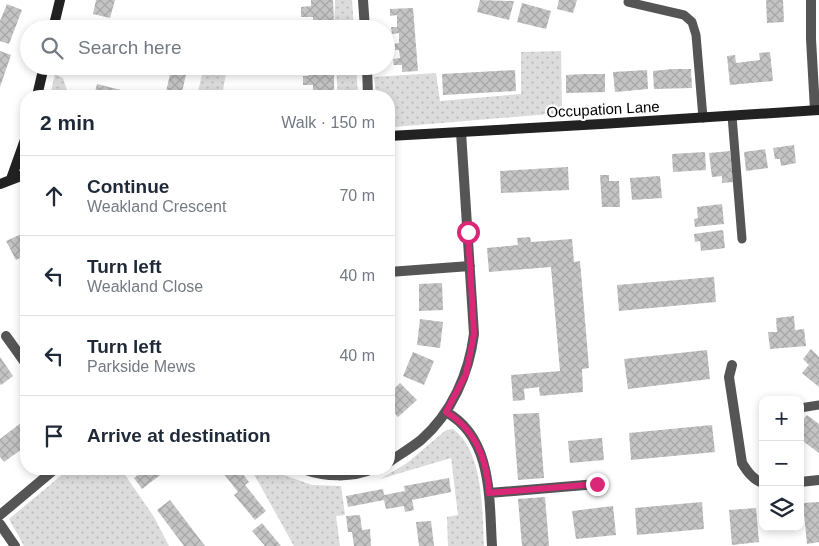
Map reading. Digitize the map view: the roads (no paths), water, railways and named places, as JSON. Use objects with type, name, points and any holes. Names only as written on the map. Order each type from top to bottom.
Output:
[{"type":"street","points":[[56,20],[60,0]]},
{"type":"street","points":[[363,0],[364,20]]},
{"type":"street","points":[[811,0],[811,39],[817,110]]},
{"type":"street","points":[[38,90],[42,75]]},
{"type":"street","points":[[367,75],[368,90]]},
{"type":"street","name":"Occupation Lane","points":[[395,136],[817,110]]},
{"type":"street","points":[[395,458],[420,440],[446,412],[466,374],[472,351],[474,334],[461,132]]},
{"type":"street","points":[[11,179],[20,154]]},
{"type":"street","points":[[0,184],[20,176]]},
{"type":"street","points":[[395,272],[470,266]]},
{"type":"street","points":[[6,336],[20,356]]},
{"type":"street","points":[[732,364],[729,377],[742,463],[749,474],[759,482]]},
{"type":"street","points":[[446,412],[467,428],[475,440],[482,457],[489,493],[492,546]]},
{"type":"street","points":[[0,515],[48,475]]},
{"type":"street","points":[[329,475],[351,475]]},
{"type":"street","points":[[804,482],[819,480]]},
{"type":"street","points":[[489,493],[597,484]]},
{"type":"street","points":[[0,524],[15,546]]},
{"type":"lane","points":[[628,2],[684,15],[692,22],[696,35],[703,118]]},
{"type":"lane","points":[[732,116],[742,239]]},
{"type":"lane","points":[[804,407],[819,405]]}]
